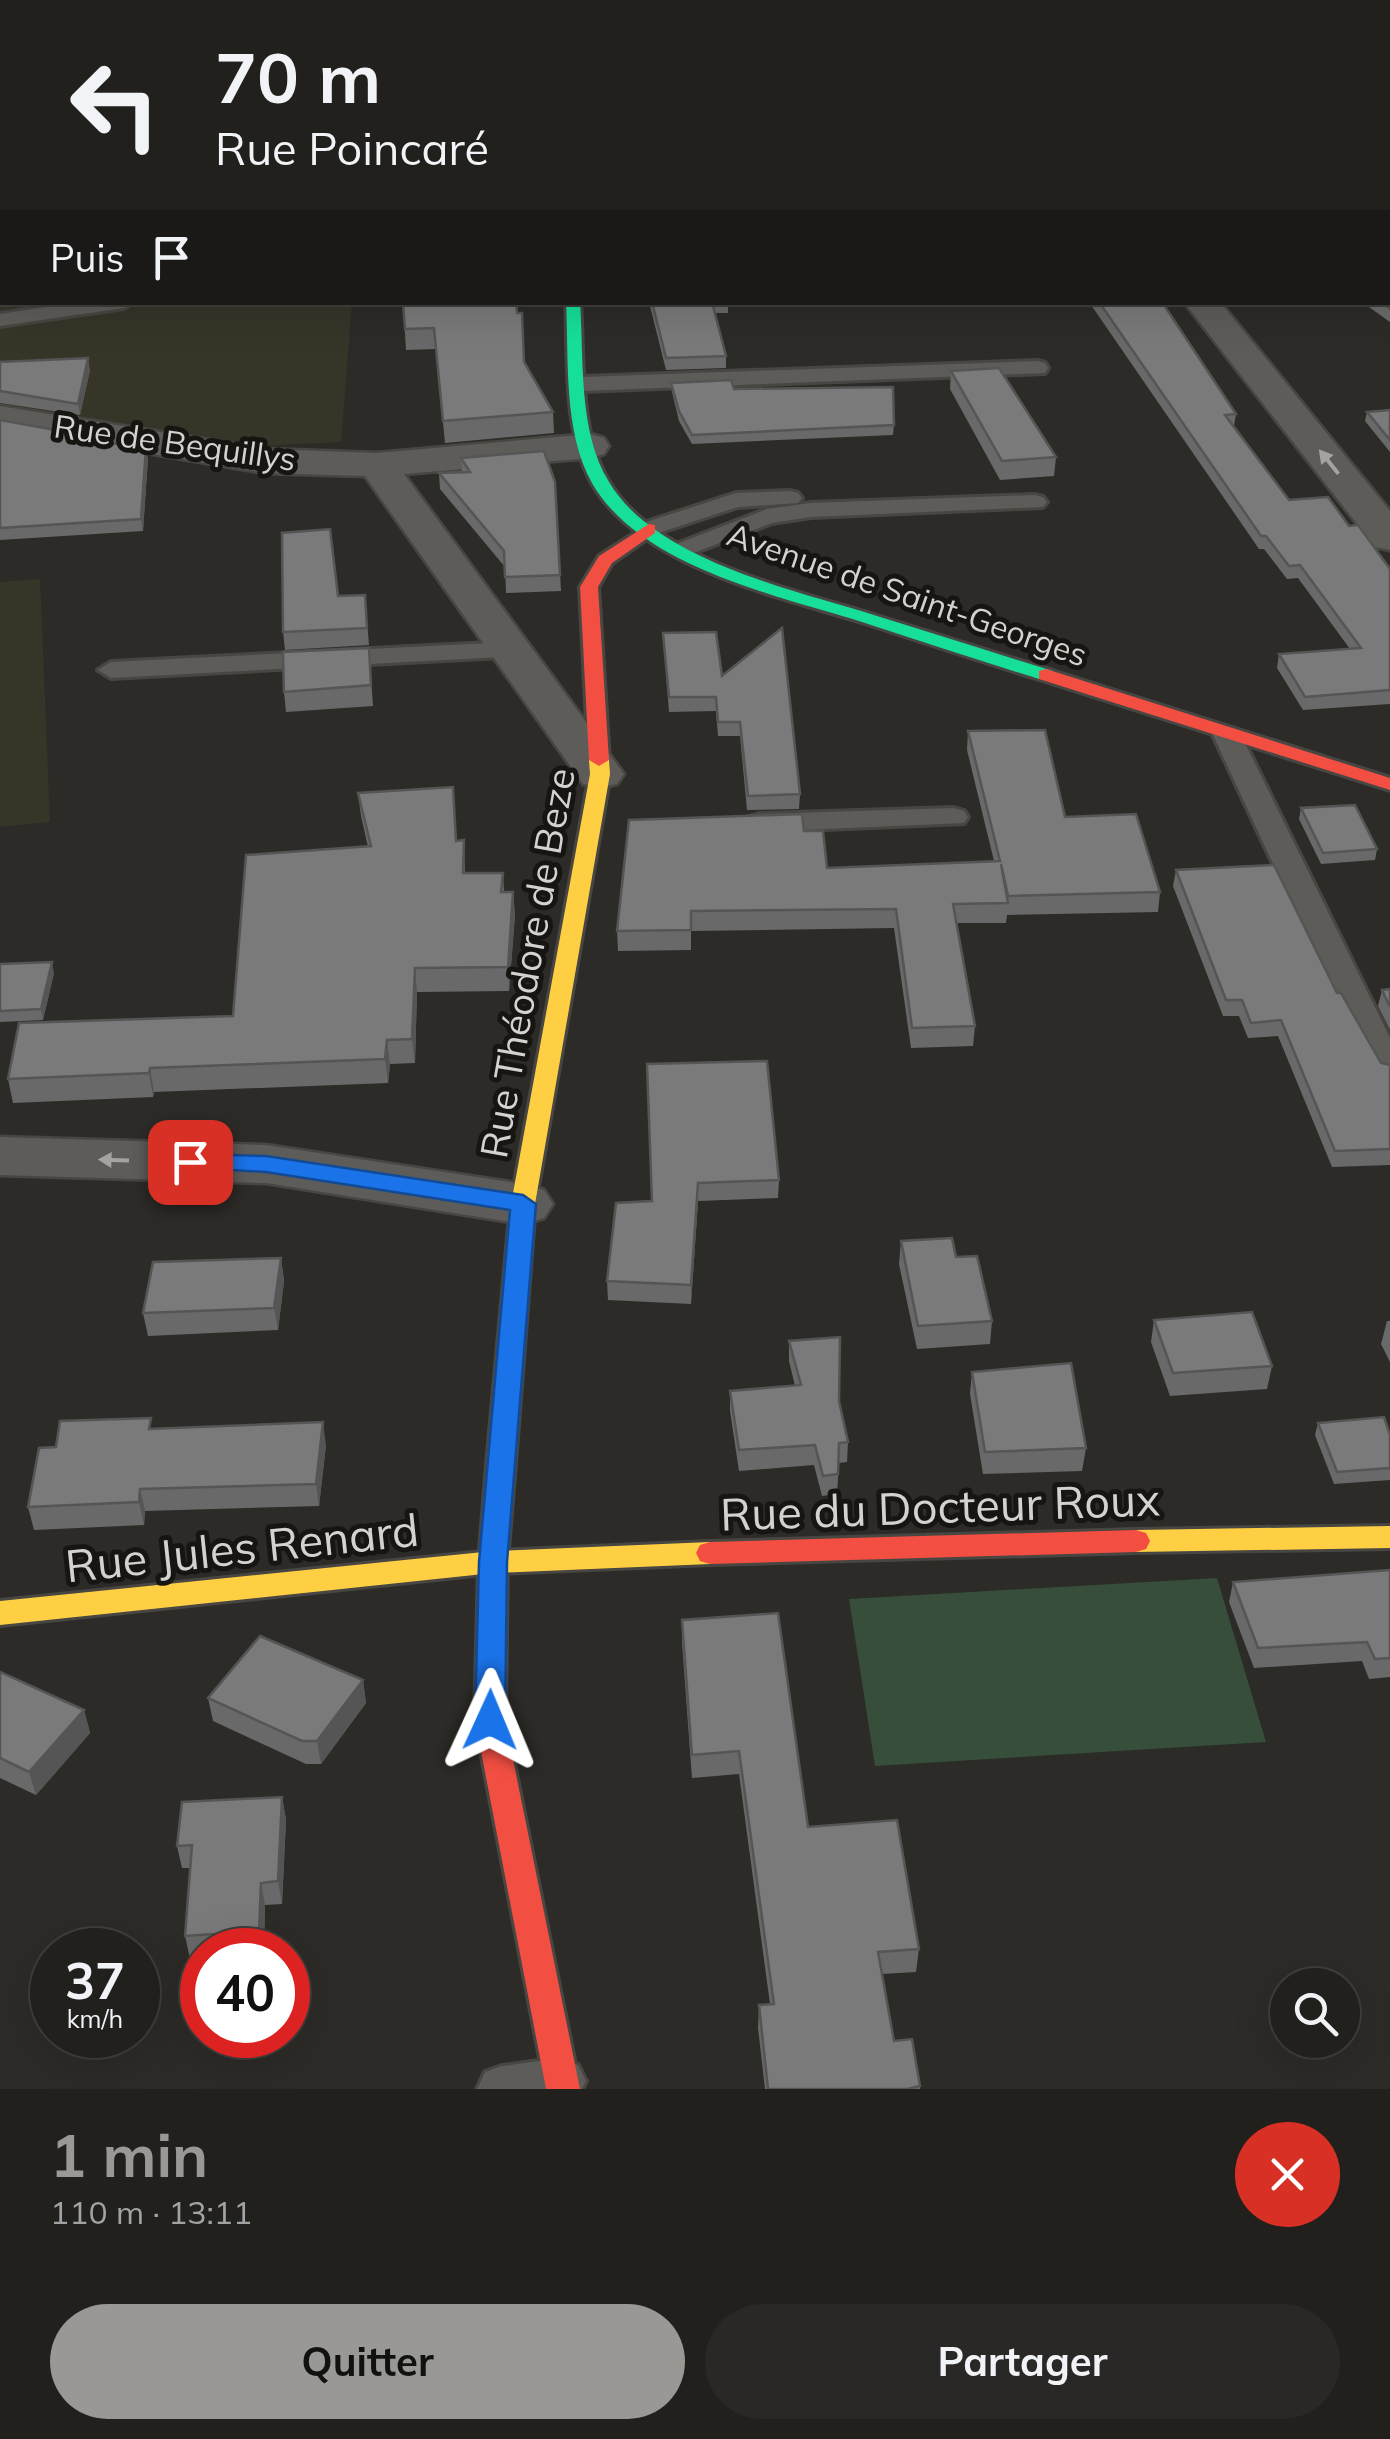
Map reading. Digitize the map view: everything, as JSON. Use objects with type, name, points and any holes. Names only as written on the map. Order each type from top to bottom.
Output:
[{"type":"street","name":"Avenue de Saint-Georges","points":[[573,305],[590,446],[600,482],[620,507],[683,550],[746,580],[1390,784]]},
{"type":"street","points":[[1203,305],[1390,538]]},
{"type":"street","name":"Rue de Bequillys","points":[[0,417],[265,461],[377,466],[590,446]]},
{"type":"street","points":[[377,466],[600,774]]},
{"type":"street","name":"Rue Théodore de Beze","points":[[562,2085],[490,1720],[493,1562],[523,1204],[600,774],[590,587],[596,567],[648,529]]},
{"type":"street","points":[[0,1156],[266,1164],[523,1204]]},
{"type":"street","name":"Rue du Docteur Roux","points":[[493,1562],[947,1544],[1390,1537]]},
{"type":"street","name":"Rue Jules Renard","points":[[0,1613],[493,1562]]},
{"type":"lane","points":[[0,320],[103,305]]},
{"type":"lane","points":[[582,384],[1037,368]]},
{"type":"lane","points":[[648,529],[736,500],[869,494]]},
{"type":"lane","points":[[683,550],[767,516],[811,510],[1035,502]]},
{"type":"lane","points":[[110,670],[511,650]]},
{"type":"lane","points":[[1228,735],[1348,990],[1390,1068]]},
{"type":"lane","points":[[724,824],[954,818]]},
{"type":"lane","points":[[590,828],[628,827]]},
{"type":"lane","points":[[502,2089],[562,2085]]},
{"type":"shaded area","points":[[0,305],[352,305],[341,442],[240,447],[0,410]]},
{"type":"shaded area","points":[[40,579],[50,822],[0,827],[0,582]]},
{"type":"green space","points":[[1217,1578],[1266,1742],[875,1766],[849,1599]]},
{"type":"building","points":[[403,305],[516,305],[517,313],[522,313],[524,362],[553,412],[443,421],[434,328],[405,329]]},
{"type":"building","points":[[653,305],[713,305],[726,356],[666,358]]},
{"type":"building","points":[[1101,305],[1164,305],[1236,414],[1225,415],[1289,500],[1328,497],[1349,526],[1358,525],[1390,569],[1390,690],[1305,697],[1279,654],[1361,648],[1300,565],[1289,566],[1266,536],[1261,536]]},
{"type":"building","points":[[88,358],[78,404],[0,391],[0,362]]},
{"type":"building","points":[[999,368],[1056,457],[1002,461],[951,371]]},
{"type":"building","points":[[731,380],[734,389],[893,387],[894,425],[692,435],[679,411],[671,383]]},
{"type":"building","points":[[1390,410],[1390,440],[1367,412]]},
{"type":"building","points":[[0,420],[72,433],[71,439],[146,447],[141,519],[0,528]]},
{"type":"building","points":[[544,451],[555,482],[560,575],[505,577],[504,551],[439,473],[470,472],[461,458]]},
{"type":"building","points":[[330,529],[338,596],[365,595],[367,628],[283,632],[282,533]]},
{"type":"building","points":[[782,628],[800,794],[748,796],[740,722],[718,722],[716,697],[669,697],[663,633],[716,632],[722,676]]},
{"type":"building","points":[[369,648],[371,685],[284,692],[283,652]]},
{"type":"building","points":[[1045,730],[1065,817],[1136,814],[1160,892],[1008,896],[1001,864],[1008,903],[953,904],[975,1026],[912,1028],[896,909],[691,911],[691,930],[617,931],[629,820],[802,814],[804,831],[823,831],[827,868],[1000,861],[968,731]]},
{"type":"building","points":[[453,787],[456,841],[464,840],[463,873],[503,873],[501,892],[513,892],[508,967],[415,968],[412,1039],[387,1040],[385,1059],[150,1068],[149,1073],[8,1079],[19,1023],[233,1016],[246,855],[371,846],[358,793]]},
{"type":"building","points":[[1355,805],[1377,849],[1323,853],[1301,808]]},
{"type":"building","points":[[1274,865],[1337,993],[1341,993],[1381,1063],[1390,1065],[1390,1149],[1335,1151],[1281,1020],[1251,1023],[1242,1000],[1226,1000],[1176,870]]},
{"type":"building","points":[[52,962],[41,1009],[0,1011],[0,964]]},
{"type":"building","points":[[1390,989],[1390,1007],[1382,990]]},
{"type":"building","points":[[767,1061],[779,1180],[698,1183],[691,1285],[607,1281],[616,1203],[652,1201],[647,1064]]},
{"type":"building","points":[[952,1238],[956,1257],[977,1256],[992,1321],[918,1326],[901,1241]]},
{"type":"building","points":[[281,1258],[274,1308],[143,1313],[153,1262]]},
{"type":"building","points":[[1252,1312],[1272,1366],[1173,1373],[1154,1320]]},
{"type":"building","points":[[840,1337],[839,1401],[848,1442],[839,1443],[838,1474],[823,1476],[815,1445],[739,1450],[730,1391],[801,1385],[789,1341]]},
{"type":"building","points":[[1071,1363],[1086,1448],[985,1452],[972,1372]]},
{"type":"building","points":[[1384,1417],[1390,1435],[1390,1468],[1337,1472],[1318,1423]]},
{"type":"building","points":[[151,1418],[149,1429],[323,1422],[316,1484],[140,1489],[139,1502],[28,1507],[39,1448],[56,1447],[60,1421]]},
{"type":"building","points":[[1390,1570],[1390,1658],[1375,1659],[1367,1642],[1258,1648],[1233,1582]]},
{"type":"building","points":[[778,1613],[808,1827],[897,1820],[919,1949],[878,1952],[894,2041],[912,2039],[920,2086],[768,2089],[759,2005],[774,2004],[739,1751],[692,1755],[682,1620]]},
{"type":"building","points":[[260,1636],[363,1680],[317,1741],[302,1741],[208,1698]]},
{"type":"building","points":[[0,1672],[84,1710],[29,1772],[0,1758]]},
{"type":"building","points":[[282,1797],[278,1881],[261,1883],[259,1928],[186,1928],[192,1845],[177,1846],[182,1802]]},
{"type":"traffic: fast","points":[[573,305],[581,417],[591,461],[600,482],[620,508],[648,532],[683,552],[763,586],[1046,675]]},
{"type":"traffic: slow","points":[[501,1464],[523,1204],[600,774],[599,760]]},
{"type":"traffic: slow","points":[[1136,1541],[1390,1537]]},
{"type":"traffic: slow","points":[[0,1613],[493,1562],[710,1553]]},
{"type":"traffic: jam","points":[[599,760],[589,587],[605,560],[649,529]]},
{"type":"traffic: jam","points":[[1046,675],[1390,784]]},
{"type":"traffic: jam","points":[[501,1464],[493,1562],[490,1720],[563,2089]]},
{"type":"traffic: jam","points":[[710,1553],[1136,1541]]},
{"type":"route","points":[[190,1162],[266,1164],[523,1204],[493,1562],[490,1720]]}]
